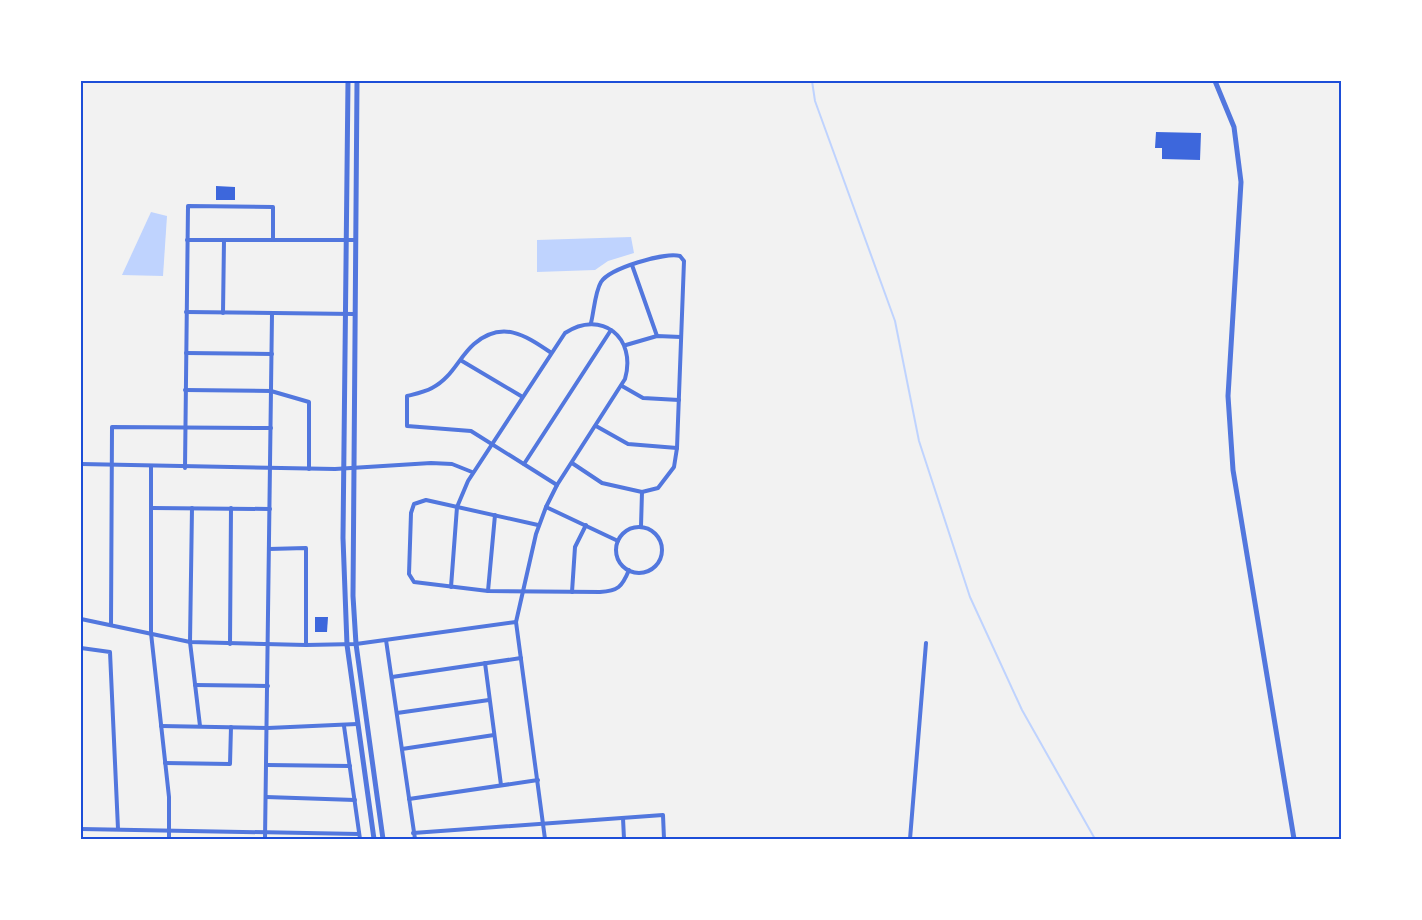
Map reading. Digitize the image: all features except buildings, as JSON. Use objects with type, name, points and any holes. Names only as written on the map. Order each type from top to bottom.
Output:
[{"type":"street","points":[[348,81],[343,538],[346,645],[374,839]]},
{"type":"street","points":[[357,81],[352,469],[356,644],[383,839]]},
{"type":"street","points":[[1215,81],[1234,127],[1241,182],[1228,396],[1233,470],[1294,839]]},
{"type":"street","points":[[185,468],[186,240],[188,206],[273,206],[273,240]]},
{"type":"street","points":[[186,240],[355,240]]},
{"type":"street","points":[[223,313],[224,240]]},
{"type":"street","points":[[572,463],[602,484],[642,492],[658,488],[674,467],[677,448],[684,261],[680,256],[673,254],[632,265],[608,274],[601,282],[591,323]]},
{"type":"street","points":[[632,265],[657,336]]},
{"type":"street","points":[[186,312],[354,314]]},
{"type":"street","points":[[265,839],[268,728],[272,314]]},
{"type":"street","points":[[451,587],[457,507],[472,472],[550,352],[565,333],[576,326],[591,323],[611,330],[626,345],[629,366],[622,386],[557,485],[538,525],[516,622],[545,839]]},
{"type":"street","points":[[550,352],[510,330],[492,334],[474,344],[448,376],[432,388],[407,396],[407,426],[471,431],[557,485]]},
{"type":"street","points":[[524,464],[611,330]]},
{"type":"street","points":[[626,345],[657,336],[681,337]]},
{"type":"street","points":[[186,353],[272,354]]},
{"type":"street","points":[[462,361],[521,396]]},
{"type":"street","points":[[622,386],[643,398],[679,400]]},
{"type":"street","points":[[185,390],[271,391],[309,402],[309,469]]},
{"type":"street","points":[[596,426],[628,444],[677,448]]},
{"type":"street","points":[[111,624],[112,427],[271,428]]},
{"type":"street","points":[[81,464],[185,468],[352,469],[431,463],[452,464],[472,472]]},
{"type":"street","points":[[151,466],[151,633],[169,797],[169,839]]},
{"type":"street","points":[[641,526],[642,492]]},
{"type":"street","points":[[538,525],[426,500],[414,504],[411,513],[409,574],[414,582],[522,593],[616,591],[623,586],[629,570]]},
{"type":"street","points":[[546,507],[618,540]]},
{"type":"street","points":[[152,508],[270,509]]},
{"type":"street","points":[[192,508],[190,642],[200,726]]},
{"type":"street","points":[[230,644],[231,508]]},
{"type":"street","points":[[488,591],[496,515]]},
{"type":"street","points":[[572,592],[575,547],[586,525]]},
{"type":"street","points":[[641,526],[648,528],[659,537],[663,552],[651,570],[636,573],[623,566],[616,554],[618,540],[627,530],[641,526]]},
{"type":"street","points":[[269,549],[306,548],[306,645]]},
{"type":"street","points":[[81,618],[190,642],[306,645],[356,644],[516,622]]},
{"type":"street","points":[[386,640],[415,839]]},
{"type":"street","points":[[910,839],[926,643]]},
{"type":"street","points":[[81,648],[110,652],[118,829]]},
{"type":"street","points":[[392,677],[521,658]]},
{"type":"street","points":[[485,664],[501,785]]},
{"type":"street","points":[[195,685],[268,686]]},
{"type":"street","points":[[397,713],[489,700]]},
{"type":"street","points":[[161,726],[268,728],[357,724]]},
{"type":"street","points":[[81,829],[265,832],[359,837],[344,726]]},
{"type":"street","points":[[165,763],[230,764],[231,727]]},
{"type":"street","points":[[402,749],[494,735]]},
{"type":"street","points":[[267,764],[350,766]]},
{"type":"street","points":[[409,799],[538,780]]},
{"type":"street","points":[[266,797],[355,800]]},
{"type":"street","points":[[413,833],[663,815],[664,839]]},
{"type":"street","points":[[623,818],[624,839]]},
{"type":"water","points":[[151,212],[167,216],[163,276],[122,275]]},
{"type":"water","points":[[631,237],[634,253],[608,261],[595,270],[537,272],[537,240]]},
{"type":"waterway","points":[[812,81],[815,101],[895,321],[919,441],[970,597],[1022,710],[1095,839]]}]
